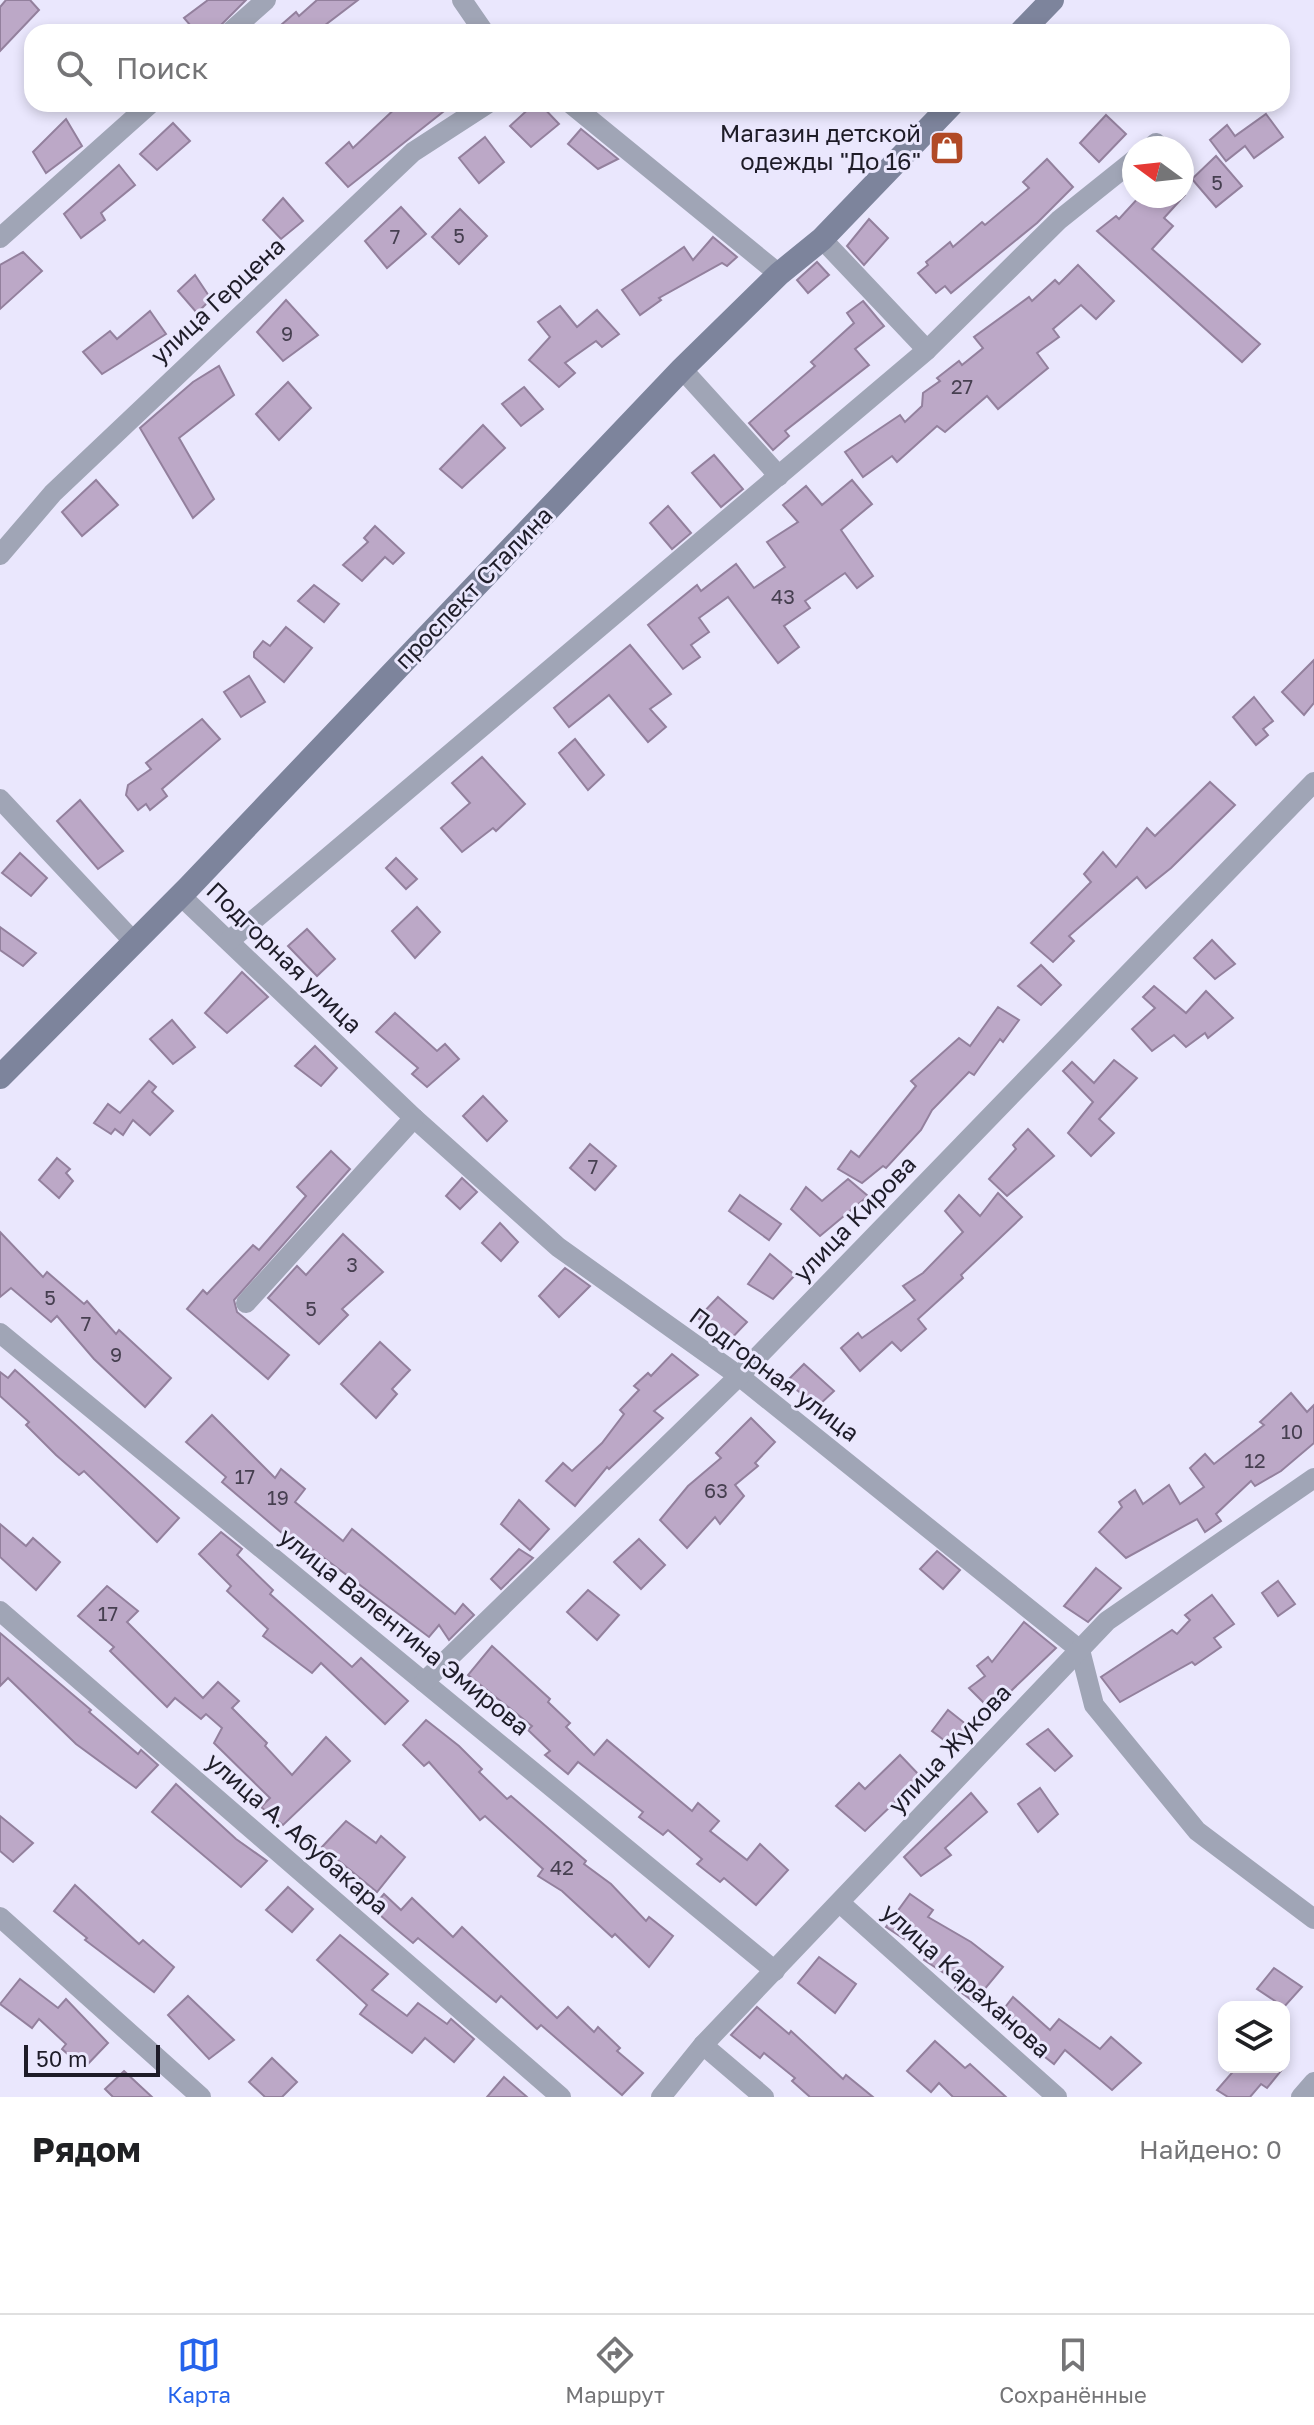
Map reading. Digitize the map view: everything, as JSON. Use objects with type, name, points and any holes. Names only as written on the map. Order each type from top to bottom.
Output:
[{"type":"street","points":[[239,24],[266,0]]},
{"type":"street","points":[[462,0],[478,24]]},
{"type":"street","points":[[1029,24],[1052,0]]},
{"type":"street","points":[[0,238],[141,112]]},
{"type":"street","name":"улица Герцена","points":[[0,555],[53,493],[413,152],[475,112]]},
{"type":"street","points":[[581,112],[779,274]]},
{"type":"street","name":"проспект Сталина","points":[[0,1077],[189,887],[682,369],[779,274],[822,239],[944,112]]},
{"type":"street","points":[[229,941],[927,350],[1059,220],[1122,170]]},
{"type":"street","points":[[822,239],[927,350]]},
{"type":"street","points":[[682,369],[779,476]]},
{"type":"street","name":"улица Кирова","points":[[424,1682],[739,1376],[1314,782]]},
{"type":"street","points":[[0,799],[134,942]]},
{"type":"street","name":"Подгорная улица","points":[[189,887],[181,896],[414,1118],[558,1247],[739,1376],[1080,1650]]},
{"type":"street","points":[[246,1303],[414,1118]]},
{"type":"street","name":"улица Валентина Эмирова","points":[[0,1333],[775,1971]]},
{"type":"street","name":"улица Жукова","points":[[661,2097],[703,2045],[1107,1621],[1314,1478]]},
{"type":"street","name":"улица А. Абубакара","points":[[0,1611],[561,2097]]},
{"type":"street","points":[[1080,1650],[1094,1705],[1197,1831],[1314,1919]]},
{"type":"street","name":"улица Караханова","points":[[840,1903],[1057,2097]]},
{"type":"street","points":[[0,1917],[201,2097]]},
{"type":"street","points":[[703,2045],[764,2097]]},
{"type":"building","points":[[6,0],[30,0],[39,10],[0,51],[0,7]]},
{"type":"building","points":[[208,0],[246,0],[222,24],[189,24],[184,18]]},
{"type":"building","points":[[317,0],[358,0],[326,24],[282,24],[296,12],[299,16]]},
{"type":"building","points":[[391,112],[443,112],[348,187],[326,163],[349,142],[353,148]]},
{"type":"building","points":[[525,112],[548,112],[559,124],[531,147],[510,126]]},
{"type":"building","points":[[1266,114],[1283,137],[1254,158],[1245,146],[1226,161],[1210,140],[1227,125],[1235,136]]},
{"type":"building","points":[[1106,115],[1126,134],[1099,162],[1080,143]]},
{"type":"building","points":[[66,119],[82,146],[46,173],[33,152]]},
{"type":"building","points":[[173,123],[190,141],[157,170],[140,154]]},
{"type":"building","points":[[581,129],[618,159],[598,169],[568,144]]},
{"type":"building","points":[[485,137],[504,162],[479,183],[459,158]]},
{"type":"building","points":[[1216,156],[1242,186],[1216,207],[1194,181],[1194,177]]},
{"type":"building","points":[[1047,159],[1073,187],[1037,223],[951,293],[945,286],[936,293],[918,273],[928,265],[926,262],[950,242],[953,247],[982,222],[985,225],[1029,188],[1023,182]]},
{"type":"building","points":[[119,165],[135,185],[101,213],[105,220],[81,238],[64,214]]},
{"type":"building","points":[[283,198],[303,221],[281,239],[263,220]]},
{"type":"building","points":[[401,207],[426,234],[387,268],[365,241]]},
{"type":"building","points":[[1129,208],[1173,208],[1164,218],[1173,226],[1152,249],[1260,344],[1242,362],[1097,231],[1116,216],[1119,219]]},
{"type":"building","points":[[460,209],[487,236],[459,264],[432,237]]},
{"type":"building","points":[[869,219],[888,238],[864,265],[847,246]]},
{"type":"building","points":[[713,237],[737,257],[727,266],[722,263],[659,298],[661,300],[640,315],[622,290],[684,247],[693,260]]},
{"type":"building","points":[[23,252],[42,271],[0,309],[0,265]]},
{"type":"building","points":[[817,262],[829,275],[808,293],[797,280]]},
{"type":"building","points":[[1078,265],[1114,301],[1096,319],[1081,305],[1053,329],[1059,337],[1037,353],[1048,368],[998,409],[987,396],[945,432],[937,426],[897,462],[892,456],[863,477],[845,452],[900,415],[905,422],[922,406],[923,393],[940,381],[937,378],[959,361],[962,365],[983,348],[974,337],[1029,297],[1032,301],[1055,280],[1059,284]]},
{"type":"building","points":[[195,275],[211,299],[197,313],[178,291]]},
{"type":"building","points":[[286,300],[318,335],[283,361],[257,332]]},
{"type":"building","points":[[863,301],[884,326],[855,349],[869,365],[785,431],[789,436],[773,450],[749,423],[815,366],[811,362],[854,323],[847,313]]},
{"type":"building","points":[[560,306],[577,327],[597,310],[619,334],[602,347],[596,341],[565,363],[575,373],[559,387],[529,360],[550,337],[538,322]]},
{"type":"building","points":[[150,311],[166,334],[102,374],[83,352],[110,331],[117,339]]},
{"type":"building","points":[[219,366],[234,395],[179,438],[214,499],[193,518],[140,428],[193,382]]},
{"type":"building","points":[[288,382],[311,408],[279,440],[256,414]]},
{"type":"building","points":[[524,387],[543,409],[521,426],[502,404]]},
{"type":"building","points":[[483,425],[505,448],[462,488],[440,469]]},
{"type":"building","points":[[714,455],[743,489],[721,507],[692,473]]},
{"type":"building","points":[[96,480],[118,505],[82,536],[62,512]]},
{"type":"building","points":[[852,480],[872,504],[841,530],[873,576],[857,588],[845,573],[805,601],[810,608],[784,626],[799,647],[778,663],[728,597],[699,618],[709,632],[691,645],[700,657],[683,669],[648,625],[697,585],[701,591],[736,564],[754,588],[785,567],[767,542],[798,522],[783,505],[806,486],[822,505]]},
{"type":"building","points":[[668,506],[691,533],[672,549],[650,523]]},
{"type":"building","points":[[375,526],[404,553],[393,564],[385,557],[362,581],[343,565],[368,542],[364,538]]},
{"type":"building","points":[[314,585],[339,604],[324,622],[298,601]]},
{"type":"building","points":[[286,627],[312,648],[284,682],[254,657],[254,652],[263,641],[270,646]]},
{"type":"building","points":[[630,645],[671,694],[650,709],[666,727],[648,742],[609,695],[569,727],[554,708]]},
{"type":"building","points":[[1314,660],[1314,703],[1304,715],[1282,692]]},
{"type":"building","points":[[249,676],[265,702],[241,717],[224,692]]},
{"type":"building","points":[[1254,697],[1273,721],[1263,729],[1268,735],[1256,745],[1233,717]]},
{"type":"building","points":[[202,719],[220,739],[162,789],[167,796],[150,810],[146,804],[138,810],[126,795],[128,785],[151,769],[146,763]]},
{"type":"building","points":[[575,739],[604,775],[588,790],[559,753]]},
{"type":"building","points":[[482,757],[525,804],[496,831],[493,828],[462,852],[441,828],[470,803],[452,783]]},
{"type":"building","points":[[1210,782],[1235,805],[1171,868],[1146,888],[1137,877],[1069,936],[1074,941],[1053,962],[1031,943],[1091,882],[1084,874],[1103,852],[1116,867],[1147,828],[1155,836]]},
{"type":"building","points":[[80,800],[123,851],[98,869],[57,821]]},
{"type":"building","points":[[20,853],[47,878],[31,896],[2,873]]},
{"type":"building","points":[[396,858],[417,879],[406,889],[386,868]]},
{"type":"building","points":[[417,907],[440,932],[415,958],[392,931]]},
{"type":"building","points":[[0,927],[36,953],[23,966],[0,950]]},
{"type":"building","points":[[307,929],[335,959],[317,976],[288,946]]},
{"type":"building","points":[[1212,940],[1235,964],[1215,979],[1194,958]]},
{"type":"building","points":[[1041,965],[1061,985],[1041,1005],[1018,986]]},
{"type":"building","points":[[242,972],[268,997],[227,1033],[205,1013]]},
{"type":"building","points":[[1154,986],[1186,1013],[1206,991],[1233,1018],[1208,1038],[1205,1033],[1186,1047],[1174,1035],[1152,1051],[1132,1029],[1155,1008],[1143,997]]},
{"type":"building","points":[[998,1007],[1019,1020],[1003,1042],[1000,1039],[974,1075],[969,1072],[932,1110],[921,1130],[886,1168],[883,1166],[862,1183],[838,1169],[851,1151],[859,1157],[916,1086],[911,1081],[959,1038],[970,1046]]},
{"type":"building","points":[[395,1013],[437,1051],[445,1044],[459,1059],[427,1087],[412,1074],[418,1068],[376,1032]]},
{"type":"building","points":[[172,1020],[195,1047],[173,1064],[150,1039]]},
{"type":"building","points":[[315,1046],[337,1068],[321,1086],[295,1066]]},
{"type":"building","points":[[1114,1060],[1137,1078],[1099,1119],[1114,1133],[1091,1156],[1068,1133],[1093,1102],[1063,1071],[1072,1062],[1094,1083]]},
{"type":"building","points":[[149,1081],[156,1087],[152,1092],[173,1111],[150,1135],[133,1120],[123,1135],[115,1129],[111,1134],[94,1123],[108,1104],[120,1113]]},
{"type":"building","points":[[483,1096],[507,1121],[487,1141],[463,1116]]},
{"type":"building","points":[[1028,1129],[1054,1156],[1007,1196],[989,1179],[1016,1149],[1013,1145]]},
{"type":"building","points":[[590,1144],[616,1166],[595,1190],[570,1168]]},
{"type":"building","points":[[331,1151],[350,1169],[234,1300],[237,1312],[289,1355],[268,1379],[187,1309],[203,1290],[207,1294],[253,1245],[259,1250],[306,1196],[297,1187]]},
{"type":"building","points":[[57,1158],[70,1169],[66,1173],[73,1181],[59,1198],[39,1180]]},
{"type":"building","points":[[462,1178],[477,1192],[460,1209],[446,1196]]},
{"type":"building","points":[[848,1179],[868,1196],[820,1236],[791,1209],[806,1187],[822,1201]]},
{"type":"building","points":[[998,1193],[1022,1217],[918,1319],[926,1329],[901,1351],[892,1342],[860,1371],[841,1348],[858,1333],[862,1338],[915,1300],[903,1286],[923,1273],[963,1232],[945,1211],[959,1195],[980,1216]]},
{"type":"building","points":[[740,1195],[781,1224],[769,1240],[729,1211]]},
{"type":"building","points":[[500,1223],[518,1242],[501,1261],[482,1243]]},
{"type":"building","points":[[0,1232],[43,1277],[47,1272],[84,1304],[87,1301],[116,1334],[119,1330],[171,1378],[145,1407],[94,1359],[57,1316],[51,1322],[11,1288],[0,1297]]},
{"type":"building","points":[[343,1234],[383,1272],[342,1309],[348,1315],[319,1344],[268,1298],[297,1266],[306,1275]]},
{"type":"building","points":[[770,1254],[795,1275],[773,1299],[748,1284]]},
{"type":"building","points":[[565,1268],[590,1286],[559,1317],[539,1296]]},
{"type":"building","points":[[718,1297],[747,1322],[729,1341],[698,1318]]},
{"type":"building","points":[[380,1342],[410,1370],[392,1389],[397,1394],[376,1418],[341,1384]]},
{"type":"building","points":[[672,1354],[698,1375],[654,1411],[663,1418],[609,1469],[607,1467],[575,1506],[546,1481],[563,1463],[572,1471],[602,1443],[624,1414],[620,1410],[639,1390],[634,1386],[648,1373],[651,1376]]},
{"type":"building","points":[[804,1364],[834,1391],[818,1406],[786,1382]]},
{"type":"building","points":[[15,1370],[179,1518],[157,1542],[84,1471],[79,1475],[56,1455],[26,1425],[29,1422],[0,1396],[0,1372],[8,1378]]},
{"type":"building","points":[[1291,1393],[1307,1412],[1314,1405],[1314,1443],[1281,1471],[1255,1486],[1251,1481],[1216,1514],[1221,1521],[1205,1532],[1197,1519],[1126,1558],[1099,1532],[1122,1507],[1119,1502],[1135,1490],[1143,1504],[1169,1485],[1180,1504],[1204,1487],[1190,1468],[1205,1454],[1214,1464],[1264,1425],[1260,1422]]},
{"type":"building","points":[[212,1415],[275,1478],[281,1469],[305,1489],[295,1502],[343,1541],[352,1529],[455,1614],[463,1604],[474,1615],[449,1640],[439,1625],[429,1637],[312,1549],[309,1554],[222,1482],[226,1477],[186,1442]]},
{"type":"building","points":[[751,1418],[775,1442],[755,1463],[758,1466],[735,1485],[744,1496],[720,1524],[715,1517],[687,1548],[660,1520],[688,1486],[721,1458],[716,1453]]},
{"type":"building","points":[[519,1500],[549,1529],[530,1550],[501,1524]]},
{"type":"building","points":[[0,1524],[26,1546],[33,1538],[60,1562],[36,1590],[0,1557]]},
{"type":"building","points":[[221,1532],[242,1549],[237,1555],[273,1590],[270,1594],[352,1667],[361,1658],[408,1701],[385,1724],[321,1663],[312,1673],[263,1636],[268,1629],[227,1591],[231,1586],[199,1554]]},
{"type":"building","points":[[639,1539],[665,1565],[641,1589],[614,1562]]},
{"type":"building","points":[[519,1549],[533,1558],[501,1589],[491,1579]]},
{"type":"building","points":[[937,1551],[960,1570],[943,1589],[920,1569]]},
{"type":"building","points":[[1096,1568],[1121,1588],[1088,1622],[1064,1606]]},
{"type":"building","points":[[1278,1581],[1295,1604],[1278,1616],[1262,1593]]},
{"type":"building","points":[[107,1586],[138,1611],[127,1622],[203,1698],[218,1682],[239,1701],[232,1708],[267,1743],[265,1746],[292,1775],[326,1737],[350,1761],[283,1825],[261,1807],[270,1798],[214,1743],[222,1728],[206,1714],[201,1719],[175,1698],[167,1707],[110,1651],[114,1647],[78,1616]]},
{"type":"building","points":[[588,1590],[619,1615],[597,1640],[567,1612]]},
{"type":"building","points":[[1212,1595],[1234,1624],[1214,1638],[1221,1647],[1195,1665],[1192,1662],[1120,1702],[1101,1677],[1172,1630],[1177,1634],[1190,1620],[1185,1615]]},
{"type":"building","points":[[1024,1622],[1056,1648],[991,1710],[969,1688],[985,1676],[977,1666],[988,1657],[992,1662]]},
{"type":"building","points":[[0,1633],[138,1754],[141,1750],[158,1765],[136,1788],[76,1744],[8,1678],[0,1686]]},
{"type":"building","points":[[492,1646],[550,1699],[548,1702],[570,1723],[566,1727],[594,1755],[607,1740],[692,1811],[698,1803],[719,1821],[710,1831],[747,1860],[760,1844],[788,1870],[756,1905],[724,1878],[720,1882],[697,1864],[702,1859],[668,1830],[663,1835],[639,1817],[643,1812],[578,1762],[568,1774],[545,1755],[550,1751],[528,1730],[532,1726],[468,1675]]},
{"type":"building","points":[[948,1710],[972,1729],[953,1747],[932,1731]]},
{"type":"building","points":[[426,1720],[459,1746],[482,1769],[479,1772],[507,1799],[511,1796],[586,1861],[584,1864],[611,1884],[646,1921],[649,1917],[673,1936],[649,1967],[615,1934],[612,1937],[562,1891],[538,1876],[543,1869],[485,1816],[480,1820],[429,1762],[424,1766],[403,1745]]},
{"type":"building","points":[[1048,1729],[1072,1756],[1055,1771],[1027,1744]]},
{"type":"building","points":[[900,1755],[921,1777],[865,1831],[836,1806],[859,1783],[865,1789]]},
{"type":"building","points":[[176,1784],[236,1839],[267,1861],[241,1887],[152,1812]]},
{"type":"building","points":[[1040,1788],[1058,1814],[1038,1832],[1018,1804]]},
{"type":"building","points":[[971,1793],[987,1812],[945,1848],[951,1855],[921,1876],[904,1857]]},
{"type":"building","points":[[0,1816],[33,1843],[13,1862],[0,1851]]},
{"type":"building","points":[[346,1821],[376,1843],[381,1836],[405,1857],[377,1892],[322,1847]]},
{"type":"building","points":[[75,1885],[139,1944],[143,1940],[174,1967],[154,1992],[85,1940],[87,1938],[54,1911]]},
{"type":"building","points":[[288,1887],[313,1909],[292,1932],[266,1910]]},
{"type":"building","points":[[384,1894],[401,1910],[412,1898],[453,1937],[462,1927],[557,2018],[568,2007],[594,2032],[598,2027],[620,2048],[617,2051],[643,2073],[622,2095],[541,2025],[537,2029],[501,1996],[496,2002],[418,1938],[413,1943],[389,1923],[372,1908]]},
{"type":"building","points":[[910,1894],[933,1910],[928,1917],[971,1942],[1003,1967],[974,2002],[955,1988],[959,1983],[924,1960],[927,1954],[886,1927]]},
{"type":"building","points":[[340,1935],[388,1974],[372,1990],[407,2016],[418,2003],[447,2024],[451,2019],[474,2039],[454,2062],[425,2038],[412,2053],[360,2014],[367,2005],[317,1960]]},
{"type":"building","points":[[819,1957],[856,1984],[835,2013],[798,1983]]},
{"type":"building","points":[[1274,1968],[1302,1987],[1289,2001],[1275,2001],[1257,1989]]},
{"type":"building","points":[[20,1979],[58,2008],[66,1999],[108,2043],[84,2068],[62,2049],[66,2044],[39,2019],[32,2028],[0,2004]]},
{"type":"building","points":[[188,1996],[234,2040],[209,2059],[168,2015]]},
{"type":"building","points":[[1013,1997],[1050,2030],[1059,2019],[1100,2049],[1111,2037],[1141,2063],[1112,2090],[1065,2050],[1054,2064],[996,2019]]},
{"type":"building","points":[[757,2007],[789,2034],[791,2031],[843,2079],[846,2075],[873,2097],[810,2097],[792,2081],[795,2078],[764,2053],[760,2058],[731,2035]]},
{"type":"building","points":[[935,2041],[965,2068],[970,2064],[1006,2097],[953,2097],[939,2083],[931,2092],[907,2071]]},
{"type":"building","points":[[272,2058],[297,2082],[282,2097],[265,2097],[249,2082]]},
{"type":"building","points":[[124,2071],[152,2097],[113,2097],[105,2089]]},
{"type":"building","points":[[1232,2073],[1279,2073],[1267,2088],[1261,2084],[1250,2097],[1228,2097],[1217,2090]]},
{"type":"building","points":[[504,2077],[527,2097],[487,2097]]},
{"type":"place","name":"Магазин детской одежды \"До 16\"","points":[[947,148]]}]
